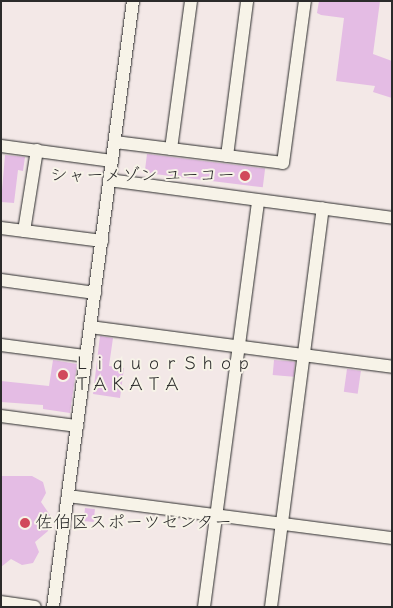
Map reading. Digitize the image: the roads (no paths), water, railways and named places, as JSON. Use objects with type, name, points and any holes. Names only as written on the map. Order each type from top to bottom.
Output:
[{"type":"street","points":[[53,607],[133,1]]},
{"type":"street","points":[[171,149],[191,1]]},
{"type":"street","points":[[227,156],[248,1]]},
{"type":"street","points":[[114,142],[283,163],[305,1]]},
{"type":"street","points":[[1,146],[112,161]]},
{"type":"street","points":[[24,231],[36,150]]},
{"type":"street","points":[[109,180],[392,218]]},
{"type":"street","points":[[204,607],[258,201]]},
{"type":"street","points":[[271,607],[323,208]]},
{"type":"street","points":[[1,228],[102,241]]},
{"type":"street","points":[[1,280],[95,293]]},
{"type":"street","points":[[90,328],[392,367]]},
{"type":"street","points":[[1,345],[86,356]]},
{"type":"street","points":[[1,416],[77,426]]},
{"type":"street","points":[[68,496],[392,538]]},
{"type":"street","points":[[1,602],[35,607]]},
{"type":"place","name":"シャーメゾン ユーコー","points":[[245,176]]},
{"type":"place","name":"ＬｉｑｕｏｒＳｈｏｐ ＴＡＫＡＴＡ","points":[[63,375]]},
{"type":"place","name":"佐伯区スポーツセンター","points":[[25,523]]}]
